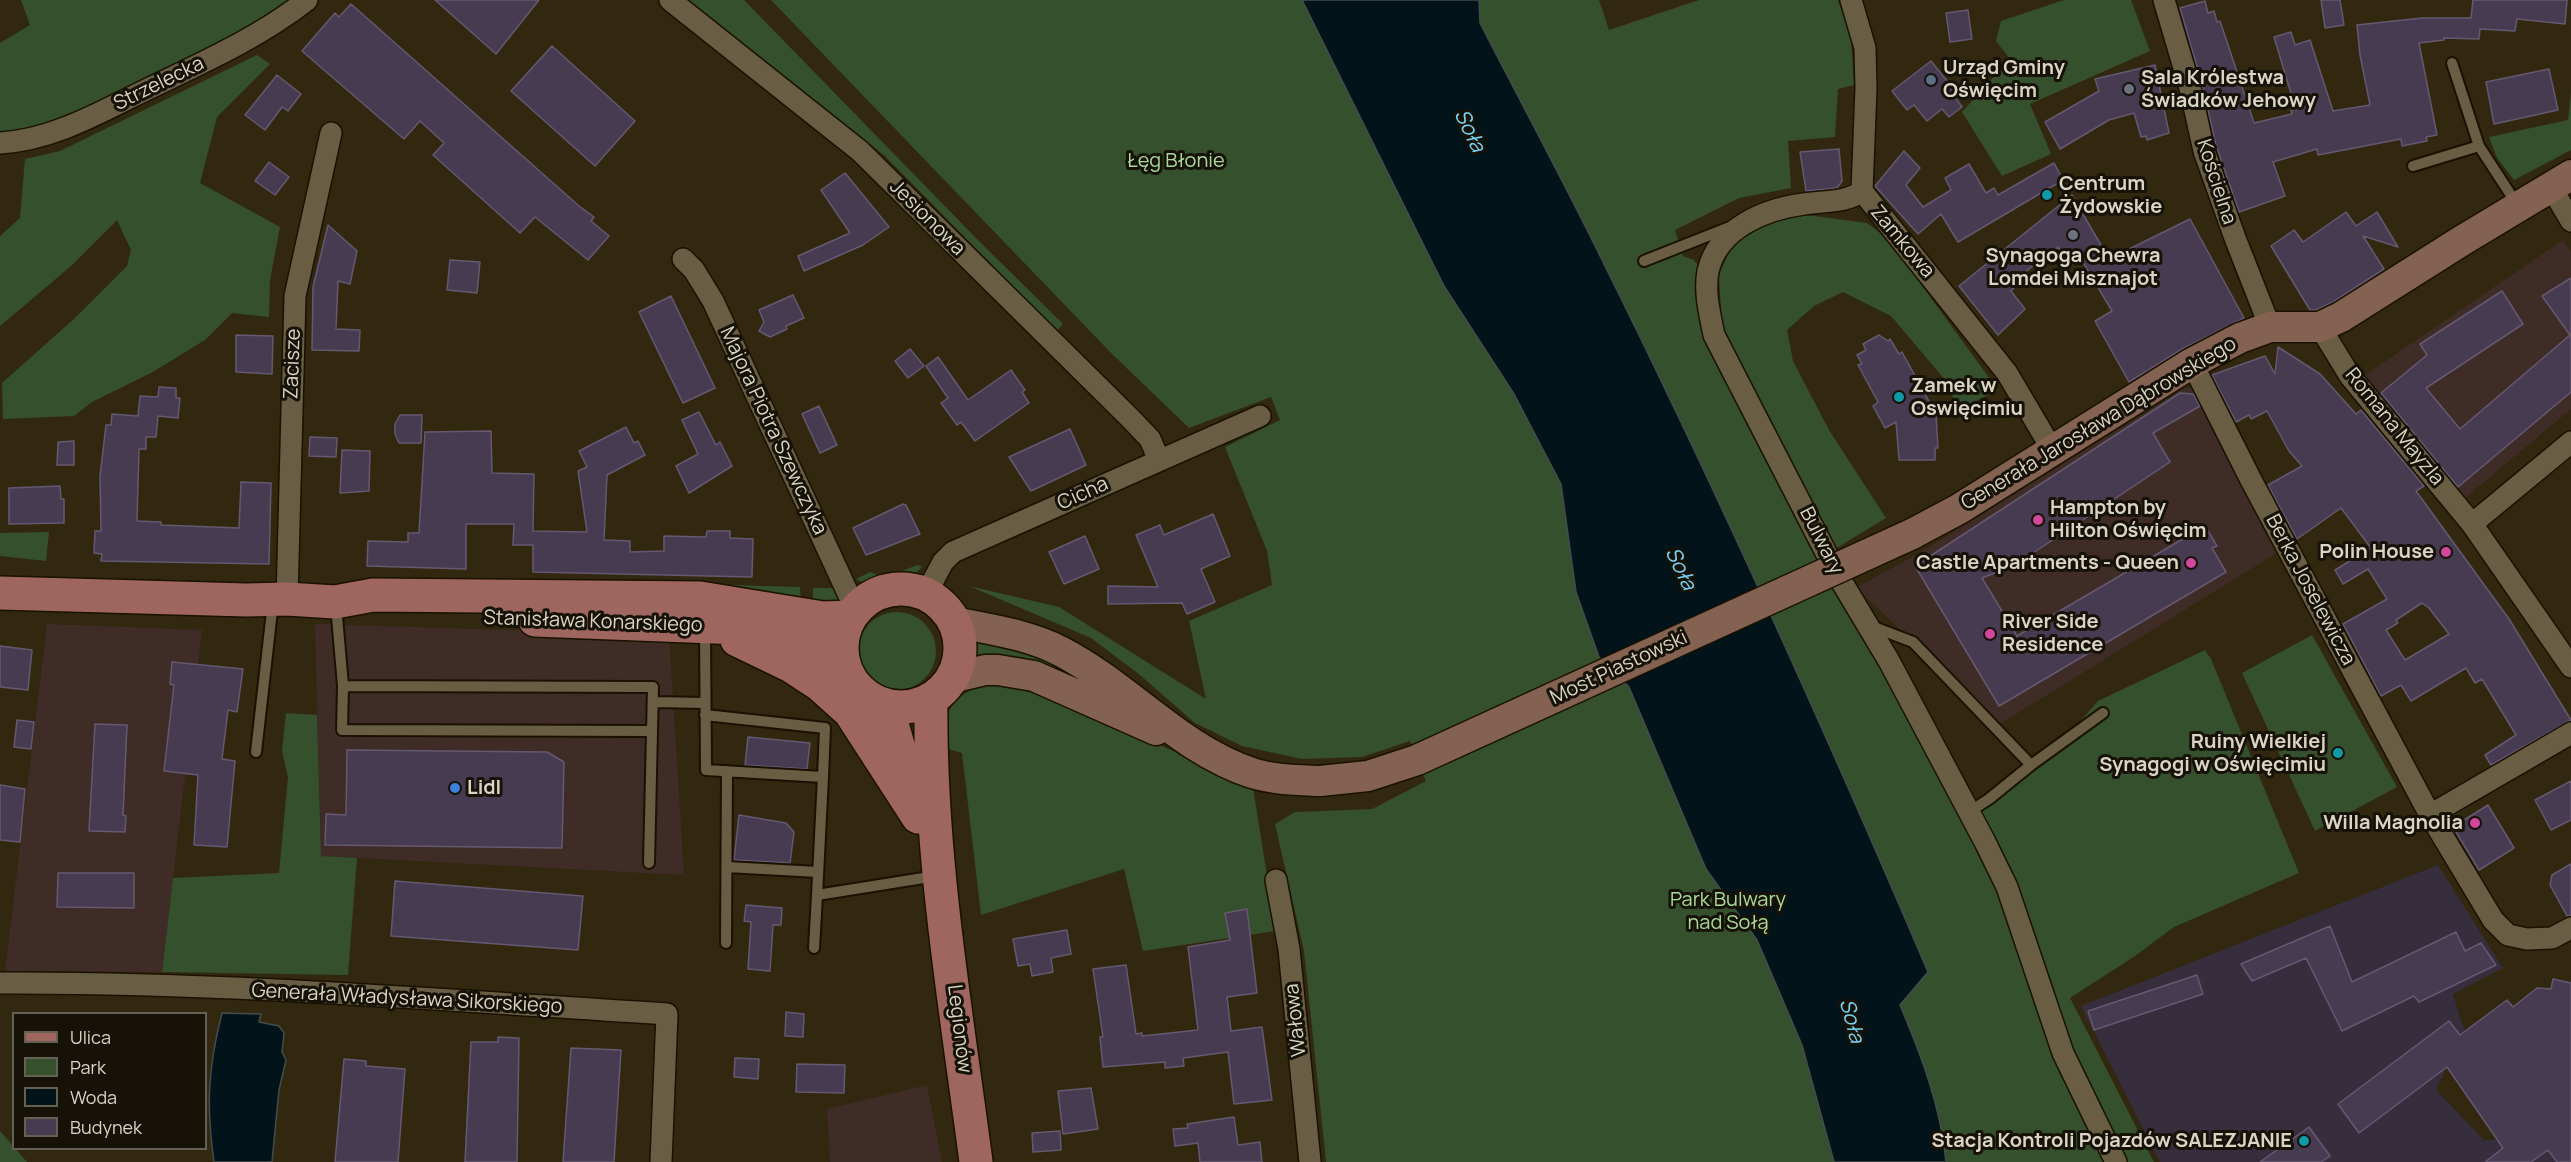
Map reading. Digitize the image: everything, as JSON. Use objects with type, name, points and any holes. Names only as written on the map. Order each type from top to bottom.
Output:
[{"type":"main road","points":[[908,589],[926,594],[943,606],[955,622],[960,639],[960,657],[942,689],[906,708],[877,703],[863,695],[851,682],[844,668],[841,650],[843,633],[854,611],[870,597],[888,590],[908,589]]},
{"type":"main road","name":"Stanisława Konarskiego","points":[[0,592],[335,602],[373,595],[700,598],[823,618],[854,611]]},
{"type":"main road","name":"Stanisława Konarskiego","points":[[335,602],[362,615],[705,625],[739,628],[803,642],[826,652],[844,668]]},
{"type":"main road","points":[[705,625],[791,666],[820,685],[850,712],[918,817]]},
{"type":"main road","name":"Legionów","points":[[942,689],[931,752],[939,886],[976,1162]]},
{"type":"main road","name":"Legionów","points":[[877,703],[892,724],[939,886]]},
{"type":"street","name":"Strzelecka","points":[[0,143],[16,142],[45,135],[80,122],[203,62],[268,27],[307,0]]},
{"type":"street","name":"Jesionowa","points":[[670,0],[860,151],[1131,419],[1149,439],[1159,460]]},
{"type":"street","name":"Zamkowa","points":[[1851,0],[1865,48],[1866,88],[1862,191],[2007,373],[2053,451]]},
{"type":"street","name":"Kościelna","points":[[2164,0],[2190,88],[2204,151],[2270,327]]},
{"type":"street","name":"Zacisze","points":[[280,599],[295,296],[331,133]]},
{"type":"street","name":"Generała Jarosława Dąbrowskiego","points":[[1912,534],[1959,509],[2192,363],[2241,338],[2270,327],[2320,327],[2341,317],[2561,181]]},
{"type":"street","points":[[2561,181],[2571,220]]},
{"type":"street","name":"Bulwary","points":[[1862,191],[1845,200],[1801,204],[1747,220],[1724,240],[1708,271],[1708,308],[1714,335],[1837,574],[1868,624],[2007,887],[2062,1053],[2116,1162]]},
{"type":"street","name":"Majora Piotra Szewczyka","points":[[683,259],[694,270],[713,301],[852,602],[854,611]]},
{"type":"street","name":"Romana Mayzla","points":[[2320,327],[2350,376],[2472,524],[2571,667]]},
{"type":"street","name":"Berka Joselewicza","points":[[2192,363],[2251,480],[2430,815],[2481,902],[2501,929],[2508,934],[2535,939],[2552,938],[2571,927]]},
{"type":"street","name":"Cicha","points":[[926,594],[943,562],[953,552],[1260,416]]},
{"type":"street","points":[[2472,524],[2571,442]]},
{"type":"street","name":"Most Piastowski","points":[[1190,743],[1219,760],[1253,773],[1285,780],[1320,781],[1368,776],[1417,760],[1912,534]]},
{"type":"street","points":[[955,622],[1018,634],[1061,652],[1093,670],[1190,743]]},
{"type":"street","points":[[942,689],[998,670],[1034,676],[1129,720],[1190,743]]},
{"type":"street","points":[[2430,815],[2571,733]]},
{"type":"street","name":"Wałowa","points":[[1276,880],[1289,949],[1310,1162]]},
{"type":"street","name":"Generała Władysława Sikorskiego","points":[[0,983],[107,983],[667,1014],[661,1162]]},
{"type":"lane","points":[[2452,63],[2479,146],[2518,207]]},
{"type":"lane","points":[[2413,166],[2479,146]]},
{"type":"lane","points":[[1644,261],[1747,220]]},
{"type":"lane","points":[[256,752],[280,599]]},
{"type":"lane","points":[[335,602],[342,686],[342,730],[652,731]]},
{"type":"lane","points":[[1868,624],[1913,642],[2031,765]]},
{"type":"lane","points":[[705,625],[706,770],[823,777]]},
{"type":"lane","points":[[342,686],[652,687],[649,863]]},
{"type":"lane","points":[[653,702],[705,703]]},
{"type":"lane","points":[[1969,812],[2103,714]]},
{"type":"lane","points":[[705,715],[825,728],[814,948]]},
{"type":"lane","points":[[726,944],[727,771]]},
{"type":"lane","points":[[727,867],[818,872]]},
{"type":"lane","points":[[817,895],[939,886]]},
{"type":"shaded area","points":[[2563,240],[2571,252],[2571,409],[2453,508],[2355,382]]},
{"type":"shaded area","points":[[2185,388],[2197,389],[2280,551],[2000,724],[1856,588],[1928,548]]},
{"type":"shaded area","points":[[47,624],[202,630],[162,972],[5,971]]},
{"type":"shaded area","points":[[315,624],[669,635],[684,875],[321,856]]},
{"type":"shaded area","points":[[2438,865],[2503,968],[2453,994],[2464,1030],[2436,1090],[2484,1140],[2532,1138],[2571,1162],[2160,1162],[2081,1006]]},
{"type":"shaded area","points":[[927,1085],[942,1162],[830,1162],[827,1109]]},
{"type":"green space","points":[[21,0],[293,0],[254,28],[83,108],[24,131],[0,133],[0,43],[30,25]]},
{"type":"green space","points":[[689,0],[744,0],[1063,324],[1057,331],[885,156]]},
{"type":"green space","name":"Park Bulwary nad Sołą","points":[[771,0],[1302,0],[1313,22],[1358,0],[1599,0],[1609,30],[1699,0],[1838,0],[1851,40],[1854,85],[1838,89],[1835,137],[1788,141],[1791,188],[1739,198],[1675,230],[1683,256],[1694,260],[1700,268],[1699,303],[1703,336],[1957,813],[1969,812],[2059,745],[2098,701],[2205,650],[2211,659],[2299,873],[2174,927],[2135,956],[2070,998],[2154,1162],[1326,1162],[1304,951],[1275,824],[1295,812],[1372,809],[1426,781],[1410,741],[1362,757],[1302,759],[1242,746],[1195,723],[1140,675],[1091,638],[969,586],[1059,607],[1206,699],[1189,621],[1272,585],[1267,551],[1225,447],[1280,420],[1271,397],[1189,428],[1111,353]]},
{"type":"green space","points":[[2064,0],[2131,0],[2150,51],[2030,104],[2051,154],[2002,176],[1962,112],[2010,59],[1996,41],[2001,21]]},
{"type":"green space","points":[[257,55],[270,64],[217,117],[200,183],[280,227],[270,280],[269,317],[232,313],[205,340],[151,373],[92,402],[74,416],[3,419],[2,383],[76,317],[127,266],[131,250],[117,220],[70,267],[0,326],[0,236],[20,218],[25,159],[60,151]]},
{"type":"green space","points":[[2571,92],[2571,150],[2514,180],[2497,158],[2489,137],[2568,120]]},
{"type":"green space","points":[[1799,214],[1867,223],[1888,239],[1998,390],[1958,410],[1946,381],[1891,316],[1843,292],[1814,306],[1787,330],[1793,361],[1829,430],[1886,518],[1835,549],[1722,329],[1719,275],[1730,249],[1749,230]]},
{"type":"green space","points":[[49,532],[46,561],[0,556],[0,533]]},
{"type":"green space","points":[[917,565],[922,566],[910,577],[891,583],[872,584],[856,579],[870,572],[885,578]]},
{"type":"green space","points":[[662,583],[800,587],[801,608]]},
{"type":"green space","points":[[813,588],[834,588],[840,602],[813,607]]},
{"type":"green space","points":[[897,612],[912,615],[925,623],[933,636],[936,651],[933,666],[925,679],[912,687],[897,690],[882,687],[869,679],[861,666],[858,651],[861,636],[869,623],[882,615]]},
{"type":"green space","points":[[971,632],[1026,645],[1110,692],[972,662]]},
{"type":"green space","points":[[2312,635],[2397,787],[2315,831],[2242,673]]},
{"type":"green space","points":[[995,679],[1026,683],[1253,788],[1276,931],[1143,951],[1124,869],[981,915],[962,753],[942,747],[945,721],[955,703],[971,690]]},
{"type":"green space","points":[[286,713],[317,715],[321,856],[357,858],[348,975],[162,972],[173,878],[279,873],[288,777],[282,751]]},
{"type":"green space","points":[[0,1131],[12,1145],[12,1150],[17,1150],[27,1162],[0,1162]]},
{"type":"water","name":"Soła","points":[[1302,0],[1479,0],[1480,23],[1588,232],[1730,526],[1811,704],[1928,972],[1900,1005],[1935,1101],[1946,1162],[1834,1162],[1802,1045],[1757,940],[1706,869],[1629,687],[1599,657],[1576,592],[1561,484],[1514,394],[1444,286]]},
{"type":"water","points":[[222,1013],[261,1014],[259,1022],[279,1026],[284,1033],[282,1052],[286,1060],[279,1090],[272,1162],[214,1162],[209,1104],[211,1069]]},
{"type":"building","points":[[435,0],[539,0],[496,54]]},
{"type":"building","points":[[2321,0],[2340,0],[2344,25],[2325,28]]},
{"type":"building","points":[[2473,0],[2567,0],[2565,24],[2517,19],[2515,31],[2480,29],[2479,39],[2444,38],[2444,40],[2419,43],[2437,135],[2426,137],[2427,141],[2402,146],[2401,139],[2318,155],[2317,149],[2273,162],[2285,196],[2239,212],[2216,145],[2202,84],[2180,8],[2205,1],[2208,13],[2214,11],[2217,22],[2220,21],[2254,123],[2292,114],[2291,110],[2296,110],[2274,37],[2291,32],[2295,45],[2310,40],[2333,111],[2370,105],[2360,55],[2357,25],[2422,18],[2471,18]]},
{"type":"building","points":[[351,4],[594,217],[591,221],[609,236],[588,260],[535,217],[520,233],[433,155],[444,143],[420,121],[404,139],[302,51],[335,13],[339,17]]},
{"type":"building","points":[[1968,10],[1972,39],[1950,42],[1946,13]]},
{"type":"building","points":[[552,46],[635,121],[595,166],[511,91]]},
{"type":"building","points":[[1931,61],[1956,92],[1953,94],[1962,107],[1949,117],[1942,109],[1927,121],[1914,105],[1907,110],[1892,91]]},
{"type":"building","points":[[2155,65],[2169,133],[2147,140],[2146,136],[2141,137],[2134,113],[2109,120],[2060,149],[2045,122],[2099,91],[2095,79]]},
{"type":"building","points":[[2549,69],[2558,110],[2494,124],[2486,82]]},
{"type":"building","points":[[277,75],[301,94],[288,111],[282,107],[265,130],[245,115]]},
{"type":"building","points":[[1839,149],[1842,181],[1837,188],[1806,191],[1800,152]]},
{"type":"building","points":[[1904,151],[1920,168],[1906,185],[1923,207],[1951,190],[1945,178],[1969,164],[1986,193],[1994,188],[1998,195],[2054,163],[2063,180],[1958,242],[1941,214],[1918,234],[1875,186]]},
{"type":"building","points":[[269,162],[289,177],[275,195],[255,181]]},
{"type":"building","points":[[845,173],[889,227],[863,245],[804,271],[798,256],[850,233],[821,190]]},
{"type":"building","points":[[2072,195],[2109,259],[2190,219],[2244,318],[2184,348],[2129,382],[2095,321],[2112,311],[2081,259],[2069,266],[2058,247],[2012,282],[2015,287],[2011,291],[2025,309],[1998,335],[1959,286]]},
{"type":"building","points":[[2346,212],[2356,226],[2377,212],[2398,247],[2363,236],[2384,269],[2333,302],[2316,310],[2310,310],[2271,246],[2294,230],[2303,242]]},
{"type":"building","points":[[328,225],[357,251],[350,284],[338,281],[336,329],[360,330],[359,351],[312,350],[313,287]]},
{"type":"building","points":[[450,260],[480,262],[477,293],[447,290]]},
{"type":"building","points":[[2571,278],[2571,392],[2458,487],[2381,393],[2427,355],[2420,344],[2502,291],[2523,324],[2426,388],[2460,429],[2570,335],[2542,296]]},
{"type":"building","points":[[793,295],[804,318],[770,337],[759,331],[764,322],[759,310]]},
{"type":"building","points":[[671,296],[715,388],[683,403],[639,312]]},
{"type":"building","points":[[236,335],[273,336],[272,374],[236,372]]},
{"type":"building","name":"Zamek w Oswięcimiu","points":[[1879,335],[1888,341],[1890,339],[1899,354],[1902,352],[1936,414],[1938,448],[1935,448],[1935,460],[1899,460],[1896,422],[1885,428],[1873,406],[1878,402],[1858,365],[1862,364],[1857,355],[1866,350],[1863,344]]},
{"type":"building","points":[[2278,347],[2320,374],[2356,414],[2361,410],[2424,486],[2416,491],[2509,619],[2571,720],[2491,765],[2485,755],[2516,735],[2482,679],[2475,683],[2466,668],[2411,701],[2401,685],[2381,696],[2343,624],[2387,599],[2368,569],[2343,584],[2335,570],[2371,548],[2341,508],[2297,539],[2268,485],[2302,466],[2289,451],[2267,411],[2251,419],[2249,415],[2236,422],[2212,375],[2265,356],[2275,374]],"holes":[[[2422,603],[2429,608],[2449,634],[2405,660],[2386,630],[2398,623],[2396,620]]]},
{"type":"building","points":[[910,349],[924,366],[908,378],[895,361]]},
{"type":"building","points":[[938,357],[968,400],[1011,370],[1025,390],[1022,392],[1029,403],[975,441],[961,422],[957,425],[941,403],[948,398],[926,366]]},
{"type":"building","points":[[159,387],[176,388],[176,398],[180,398],[178,418],[158,416],[156,437],[146,437],[146,449],[139,449],[137,521],[161,522],[161,525],[239,528],[241,482],[271,483],[269,564],[101,561],[102,554],[94,553],[95,531],[101,531],[100,476],[106,425],[111,425],[112,414],[138,416],[140,396],[158,397]]},
{"type":"building","points":[[2180,393],[2193,394],[2200,406],[2153,433],[2170,462],[2015,565],[1982,578],[2017,636],[2205,526],[2217,546],[2212,548],[2226,572],[1999,706],[1915,566]]},
{"type":"building","points":[[819,406],[837,445],[820,453],[802,414]]},
{"type":"building","points":[[699,412],[716,445],[720,442],[732,466],[689,493],[676,466],[698,454],[682,420]]},
{"type":"building","points":[[400,415],[422,415],[421,443],[399,443],[395,434],[395,424]]},
{"type":"building","points":[[626,427],[634,443],[638,441],[645,455],[607,475],[604,540],[630,541],[630,552],[664,551],[664,536],[706,537],[707,531],[730,531],[730,538],[753,539],[752,577],[533,572],[533,545],[513,545],[514,524],[466,524],[466,569],[367,566],[368,541],[408,542],[408,533],[419,533],[425,432],[491,431],[492,473],[534,474],[533,531],[587,532],[578,471],[587,467],[579,451]]},
{"type":"building","points":[[1070,429],[1086,465],[1031,491],[1009,457]]},
{"type":"building","points":[[310,437],[337,438],[336,457],[309,456]]},
{"type":"building","points":[[74,441],[74,465],[57,465],[58,442]]},
{"type":"building","points":[[342,450],[370,451],[369,491],[340,493]]},
{"type":"building","points":[[60,486],[61,499],[64,499],[64,523],[9,524],[9,488]]},
{"type":"building","points":[[903,504],[906,505],[920,534],[866,555],[853,528]]},
{"type":"building","points":[[1213,514],[1230,556],[1201,569],[1215,602],[1187,614],[1182,603],[1108,604],[1108,586],[1158,587],[1136,535],[1160,525],[1164,535]]},
{"type":"building","points":[[1085,536],[1099,569],[1064,584],[1049,552]]},
{"type":"building","points":[[0,646],[32,650],[28,690],[0,687]]},
{"type":"building","points":[[172,662],[243,669],[237,712],[228,710],[222,759],[235,761],[227,847],[194,845],[198,775],[164,771],[174,685],[170,684]]},
{"type":"building","points":[[17,720],[34,722],[31,749],[14,747]]},
{"type":"building","points":[[95,724],[127,725],[123,815],[126,816],[125,832],[89,831]]},
{"type":"building","points":[[748,737],[810,743],[807,769],[745,765]]},
{"type":"building","name":"Lidl","points":[[347,750],[547,752],[564,762],[562,848],[325,845],[326,814],[346,815]]},
{"type":"building","points":[[2571,781],[2571,820],[2551,830],[2535,800]]},
{"type":"building","points":[[0,785],[25,789],[20,842],[0,840]]},
{"type":"building","points":[[2488,805],[2514,848],[2479,870],[2453,827]]},
{"type":"building","points":[[739,815],[786,823],[794,832],[790,863],[734,860]]},
{"type":"building","points":[[2571,864],[2571,915],[2567,916],[2550,885],[2552,875]]},
{"type":"building","points":[[58,873],[134,873],[134,908],[57,907]]},
{"type":"building","points":[[395,881],[583,896],[578,950],[391,936]]},
{"type":"building","points":[[746,905],[782,908],[781,925],[773,925],[770,971],[748,969],[751,922],[744,921]]},
{"type":"building","points":[[1247,909],[1257,993],[1227,997],[1231,1031],[1262,1027],[1272,1100],[1234,1104],[1228,1052],[1183,1058],[1184,1066],[1165,1068],[1165,1062],[1103,1067],[1100,1037],[1103,1037],[1093,969],[1126,965],[1136,1034],[1142,1033],[1142,1036],[1198,1030],[1188,947],[1230,940],[1225,913]]},
{"type":"building","points":[[2330,926],[2352,982],[2456,932],[2465,951],[2481,943],[2496,965],[2419,1002],[2414,996],[2342,1031],[2306,958],[2252,981],[2241,964]]},
{"type":"building","points":[[1067,930],[1071,954],[1051,958],[1053,972],[1032,976],[1030,964],[1018,966],[1013,939]]},
{"type":"building","points":[[2197,975],[2203,994],[2094,1030],[2088,1011]]},
{"type":"building","points":[[2553,979],[2571,983],[2571,1162],[2557,1162],[2548,1150],[2531,1162],[2485,1162],[2503,1148],[2447,1067],[2359,1133],[2338,1104],[2449,1021],[2460,1035],[2507,1000],[2513,1007],[2537,988],[2551,989]]},
{"type":"building","points":[[786,1012],[804,1014],[803,1037],[785,1036]]},
{"type":"building","points":[[498,1037],[519,1038],[517,1162],[465,1162],[471,1042],[498,1042]]},
{"type":"building","points":[[571,1048],[621,1050],[614,1162],[563,1162]]},
{"type":"building","points":[[735,1058],[759,1059],[758,1079],[734,1077]]},
{"type":"building","points":[[344,1059],[366,1061],[366,1066],[405,1069],[398,1162],[335,1162]]},
{"type":"building","points":[[797,1064],[845,1065],[844,1093],[796,1092]]},
{"type":"building","points":[[1091,1088],[1098,1129],[1063,1134],[1058,1091]]},
{"type":"building","points":[[1234,1117],[1238,1145],[1260,1142],[1262,1162],[1200,1162],[1198,1143],[1175,1146],[1173,1129],[1188,1128],[1187,1124]]},
{"type":"building","name":"Stacja Kontroli Pojazdów SALEZJANIE","points":[[2309,1127],[2330,1156],[2321,1162],[2260,1162]]},
{"type":"building","points":[[1060,1131],[1061,1150],[1033,1152],[1032,1133]]},
{"type":"place","name":"Urząd Gminy Oświęcim","points":[[1931,80]]},
{"type":"place","name":"Sala Królestwa Świadków Jehowy","points":[[2129,89]]},
{"type":"place","name":"Centrum Żydowskie","points":[[2047,195]]},
{"type":"place","name":"Synagoga Chewra Lomdei Misznajot","points":[[2073,235]]},
{"type":"place","name":"Zamek w Oswięcimiu","points":[[1899,397]]},
{"type":"place","name":"Hampton by Hilton Oświęcim","points":[[2038,520]]},
{"type":"place","name":"Polin House","points":[[2446,552]]},
{"type":"place","name":"Castle Apartments - Queen","points":[[2191,563]]},
{"type":"place","name":"River Side Residence","points":[[1990,634]]},
{"type":"place","name":"Ruiny Wielkiej Synagogi w Oświęcimiu","points":[[2338,753]]},
{"type":"place","name":"Lidl","points":[[455,788]]},
{"type":"place","name":"Willa Magnolia","points":[[2475,823]]},
{"type":"place","name":"Stacja Kontroli Pojazdów SALEZJANIE","points":[[2304,1141]]},
{"type":"park label","name":"Łęg Błonie","points":[[1176,161]]}]
